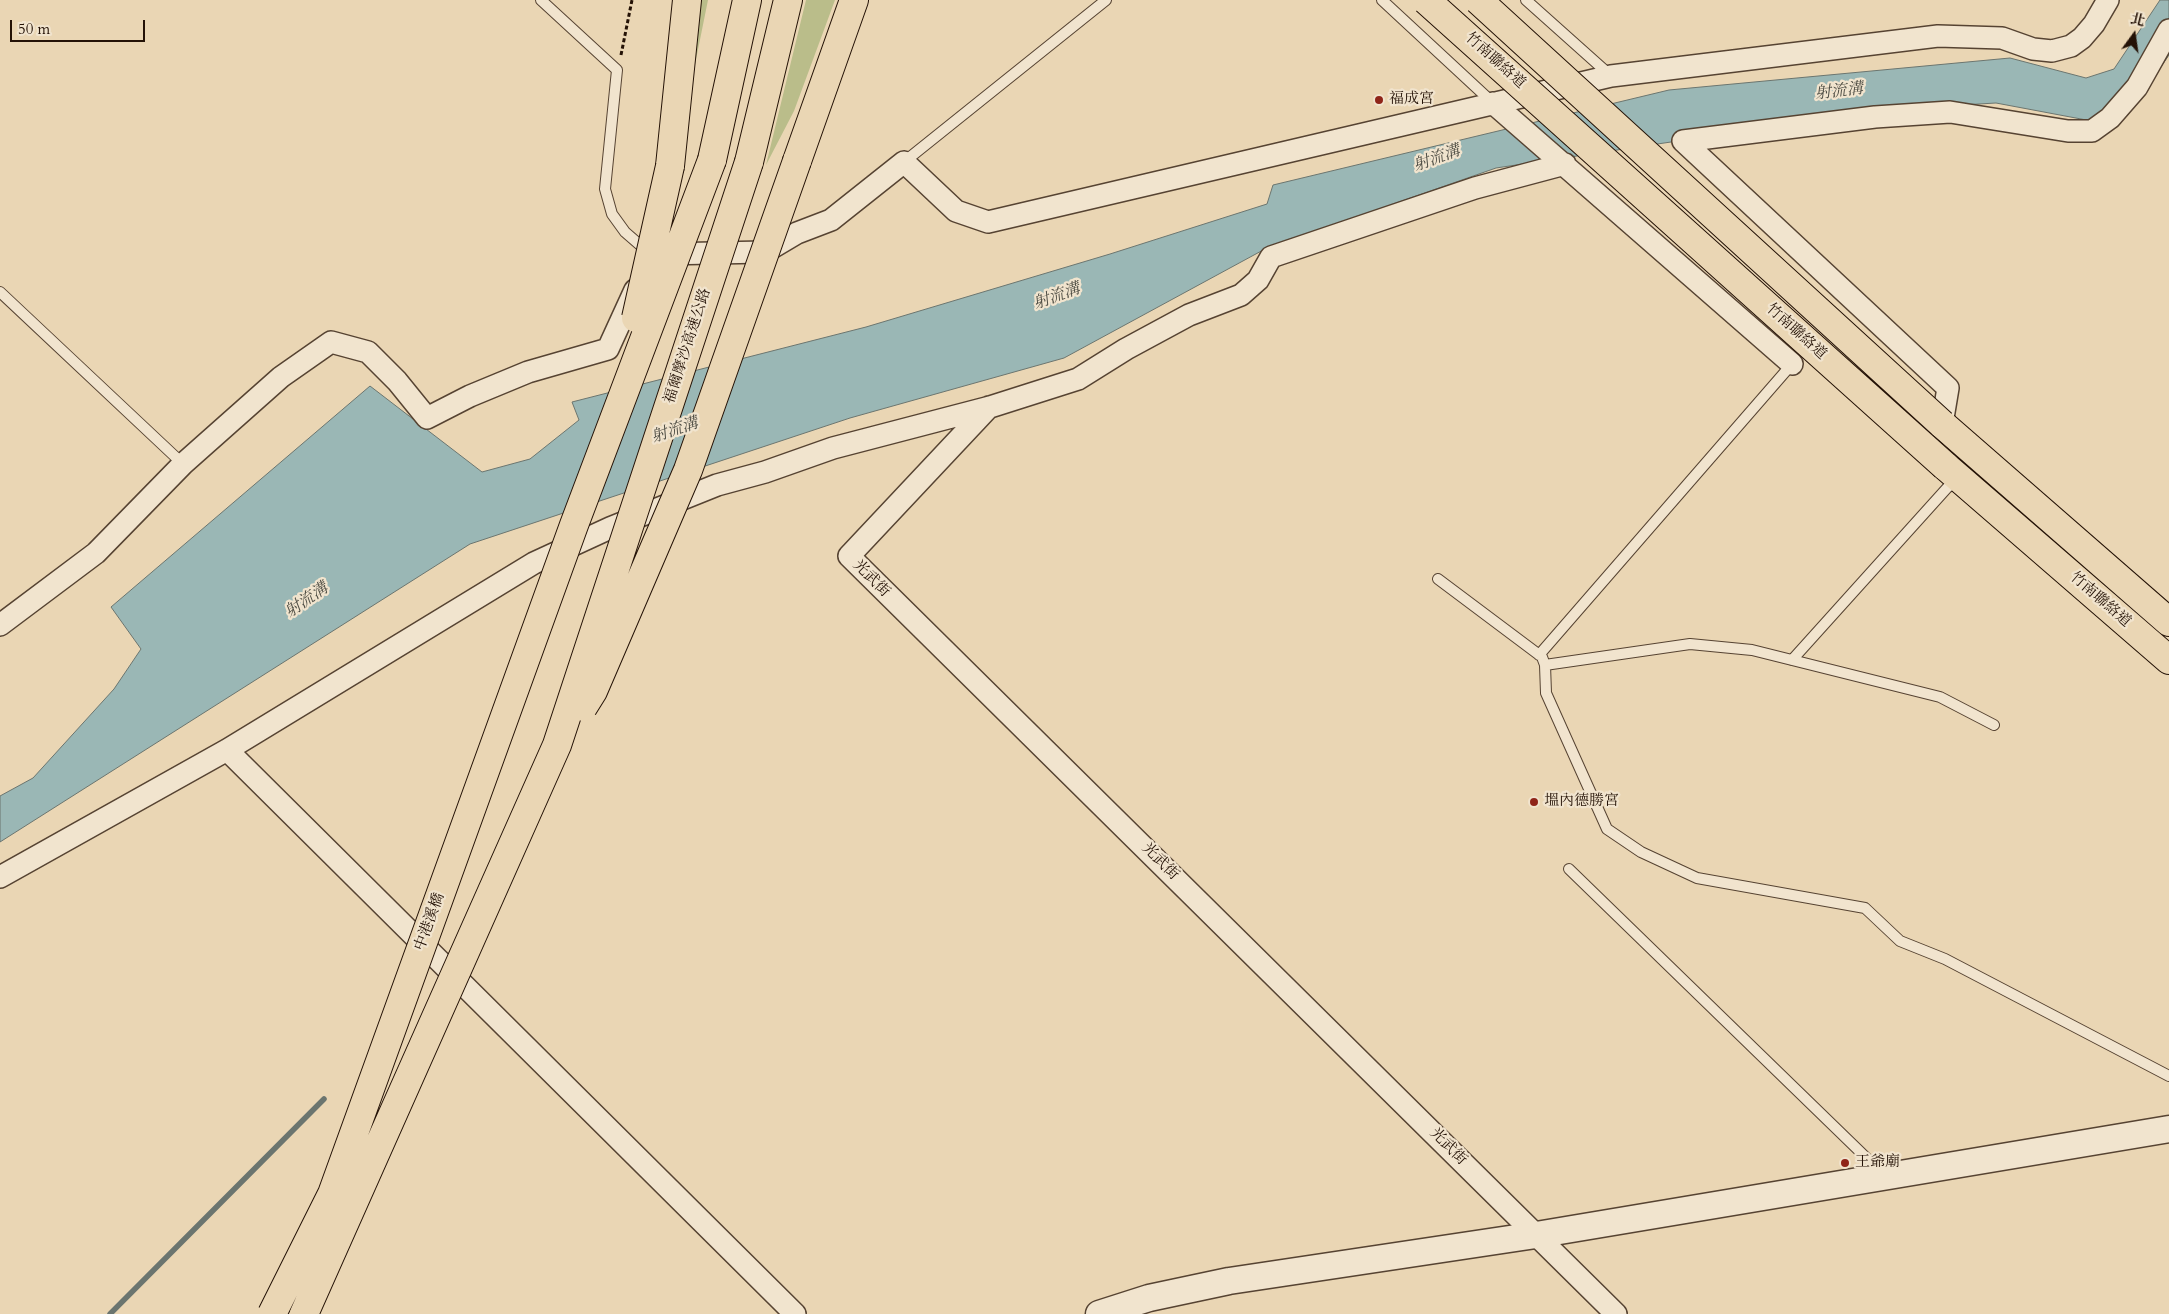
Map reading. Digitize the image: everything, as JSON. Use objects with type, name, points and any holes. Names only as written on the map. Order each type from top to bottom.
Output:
[{"type":"main road","points":[[574,525],[646,280],[670,166],[687,0]]},
{"type":"main road","points":[[574,525],[712,160],[747,0]]},
{"type":"main road","name":"福爾摩沙高速公路","points":[[557,745],[749,162],[788,0]]},
{"type":"main road","points":[[304,1314],[557,745],[593,691],[688,470],[854,0]]},
{"type":"main road","name":"竹南聯絡道","points":[[1426,0],[1952,472],[2169,660]]},
{"type":"main road","name":"竹南聯絡道","points":[[1478,0],[1942,424],[2169,622]]},
{"type":"main road","points":[[2035,544],[2054,522]]},
{"type":"main road","name":"中港溪橋","points":[[272,1314],[332,1194],[574,525]]},
{"type":"street","points":[[0,625],[96,553],[182,464],[281,377],[330,342],[368,352],[397,381],[427,418],[470,396],[528,372],[608,349],[650,254],[764,252],[797,233],[831,220],[904,162],[956,211],[988,222],[1611,76],[1938,36],[2002,38],[2033,49],[2052,51],[2071,46],[2082,38],[2094,24],[2108,0]]},
{"type":"street","points":[[1942,424],[1948,388],[1683,141],[1875,117],[1950,112],[2068,131],[2092,131],[2110,118],[2137,87],[2169,30]]},
{"type":"street","points":[[1493,103],[1540,142],[1792,364]]},
{"type":"street","points":[[0,878],[228,750],[534,563],[610,528],[717,485],[765,472],[833,448],[990,407],[1078,379],[1126,349],[1190,314],[1240,295],[1258,280],[1271,257],[1475,188],[1565,164]]},
{"type":"street","name":"光武街","points":[[990,407],[849,556],[1616,1314]]},
{"type":"street","points":[[228,750],[795,1314]]},
{"type":"street","points":[[1099,1314],[1149,1298],[1229,1281],[1536,1235],[2169,1129]]},
{"type":"lane","points":[[541,0],[617,70],[605,189],[612,214],[625,232],[650,254]]},
{"type":"lane","points":[[904,162],[1106,0]]},
{"type":"lane","points":[[1382,0],[1493,103]]},
{"type":"lane","points":[[1526,0],[1611,76]]},
{"type":"lane","points":[[0,292],[182,464]]},
{"type":"lane","points":[[1539,655],[1792,364]]},
{"type":"lane","points":[[1792,660],[1946,488],[1952,472]]},
{"type":"lane","points":[[1438,579],[1539,655],[1545,665],[1546,693],[1607,829],[1641,852],[1697,878],[1865,908],[1900,941],[1945,960],[2169,1076]]},
{"type":"lane","points":[[1545,665],[1690,644],[1752,650],[1940,696],[1994,725]]},
{"type":"lane","points":[[1569,869],[1885,1177]]},
{"type":"path","points":[[617,70],[632,0]]},
{"type":"green space","points":[[698,0],[708,0],[683,124]]},
{"type":"green space","points":[[806,0],[835,0],[794,111],[766,165]]},
{"type":"water","name":"射流溝","points":[[2160,0],[2169,0],[2169,55],[2127,116],[2097,122],[1996,103],[1893,109],[1496,168],[1265,249],[1064,358],[850,418],[470,544],[0,842],[0,796],[33,778],[114,689],[141,649],[111,607],[370,386],[482,472],[530,459],[579,420],[572,402],[866,327],[1110,254],[1267,204],[1273,185],[1669,90],[2010,58],[2086,78],[2114,69]]},
{"type":"waterway","points":[[110,1314],[324,1099]]},
{"type":"place","name":"福成宮","points":[[1379,100]]},
{"type":"place","name":"塭內德勝宮","points":[[1534,802]]},
{"type":"place","name":"王爺廟","points":[[1845,1163]]}]
